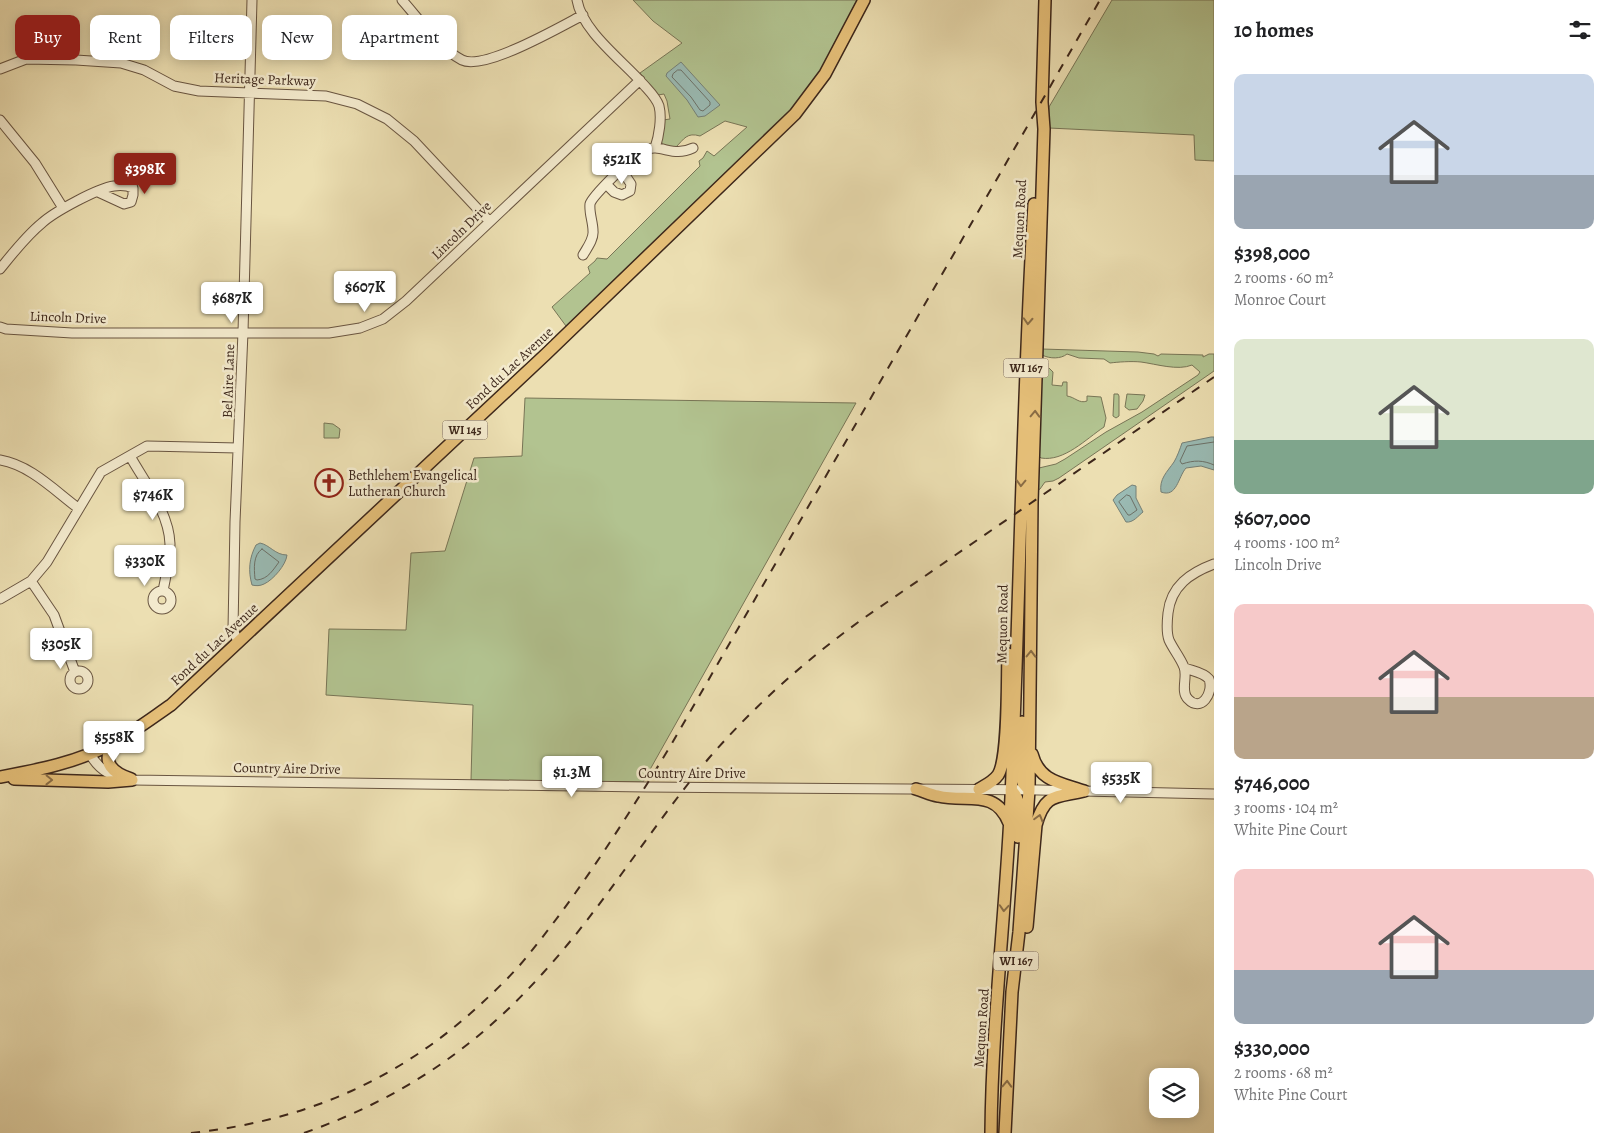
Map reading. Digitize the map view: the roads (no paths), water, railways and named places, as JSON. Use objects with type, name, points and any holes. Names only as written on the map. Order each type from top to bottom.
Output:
[{"type":"main road","name":"Fond du Lac Avenue","points":[[0,778],[33,771],[90,754],[113,744],[171,705],[545,355],[795,114],[825,74],[864,0]]},
{"type":"main road","name":"Mequon Road","points":[[1005,1133],[1012,986],[1017,956],[1029,790],[1032,502],[1044,129],[1042,115],[1045,0]]},
{"type":"main road","name":"Mequon Road","points":[[991,1133],[994,1044],[1010,825],[1023,426],[1039,129],[1042,115]]},
{"type":"main road","points":[[979,789],[993,781],[1002,766],[1005,738],[1008,647],[1012,611],[1017,596]]},
{"type":"main road","points":[[1017,621],[1023,697],[1021,776],[1023,783],[1029,790]]},
{"type":"main road","points":[[113,744],[108,755],[111,767],[114,772],[132,780]]},
{"type":"main road","points":[[1030,746],[1034,762],[1042,774],[1049,779],[1084,791]]},
{"type":"main road","points":[[0,778],[108,782],[132,780]]},
{"type":"main road","points":[[916,789],[939,797],[984,799],[1003,811],[1010,825]]},
{"type":"main road","points":[[1011,790],[1018,798],[1020,805],[1014,933],[1017,956]]},
{"type":"main road","points":[[1012,986],[1019,971],[1027,932],[1036,826],[1039,813],[1042,806],[1054,797],[1084,791]]},
{"type":"street","name":"Bel Aire Lane","points":[[238,642],[233,629],[252,0]]},
{"type":"street","points":[[402,0],[446,48],[464,61],[482,62],[509,52],[583,15]]},
{"type":"street","points":[[577,0],[587,22],[604,44],[654,95],[659,107],[658,137],[655,148]]},
{"type":"street","name":"Heritage Parkway","points":[[0,68],[26,59],[121,63],[144,70],[174,86],[199,91],[326,96],[357,104],[387,119],[414,141],[490,221]]},
{"type":"street","name":"Lincoln Drive","points":[[0,327],[72,333],[329,333],[360,328],[383,319],[406,301],[640,80]]},
{"type":"street","points":[[0,120],[35,163],[63,208]]},
{"type":"street","points":[[583,256],[589,246],[593,231],[590,212],[591,200],[621,169],[643,150],[655,148],[682,153],[693,148]]},
{"type":"street","points":[[606,184],[614,192],[622,195],[630,191],[631,184],[621,169]]},
{"type":"street","points":[[0,269],[42,223],[63,208],[98,192]]},
{"type":"street","points":[[0,599],[31,581],[47,562],[101,472],[147,446],[238,448]]},
{"type":"street","points":[[130,456],[164,516],[170,542],[169,560],[163,591]]},
{"type":"street","points":[[0,460],[14,463],[37,477],[78,508]]},
{"type":"street","points":[[1185,668],[1168,638],[1166,622],[1169,602],[1182,582],[1196,571],[1214,564]]},
{"type":"street","points":[[31,581],[54,615],[75,672]]},
{"type":"street","name":"Country Aire Drive","points":[[90,754],[96,763],[108,774],[132,780],[979,789],[1214,794]]},
{"type":"water","points":[[681,62],[720,105],[705,116],[698,117],[687,100],[666,76],[667,73]]},
{"type":"water","points":[[1214,437],[1214,470],[1201,466],[1186,468],[1171,492],[1161,492],[1162,479],[1175,460],[1182,443]]},
{"type":"water","points":[[1132,485],[1136,486],[1136,498],[1143,512],[1133,520],[1126,522],[1113,500]]},
{"type":"water","points":[[260,543],[283,555],[287,555],[282,568],[275,576],[264,584],[255,586],[252,585],[250,565],[256,545]]},
{"type":"railway","points":[[191,1133],[272,1119],[347,1093],[383,1075],[417,1055],[450,1030],[494,992],[529,954],[586,878],[671,745],[1100,0]]},
{"type":"railway","points":[[304,1133],[372,1104],[434,1069],[463,1048],[517,1000],[543,973],[587,921],[667,811],[709,758],[763,701],[802,666],[864,618],[1214,377]]},
{"type":"place","name":"Bethlehem Evangelical Lutheran Church","points":[[329,483]]}]
